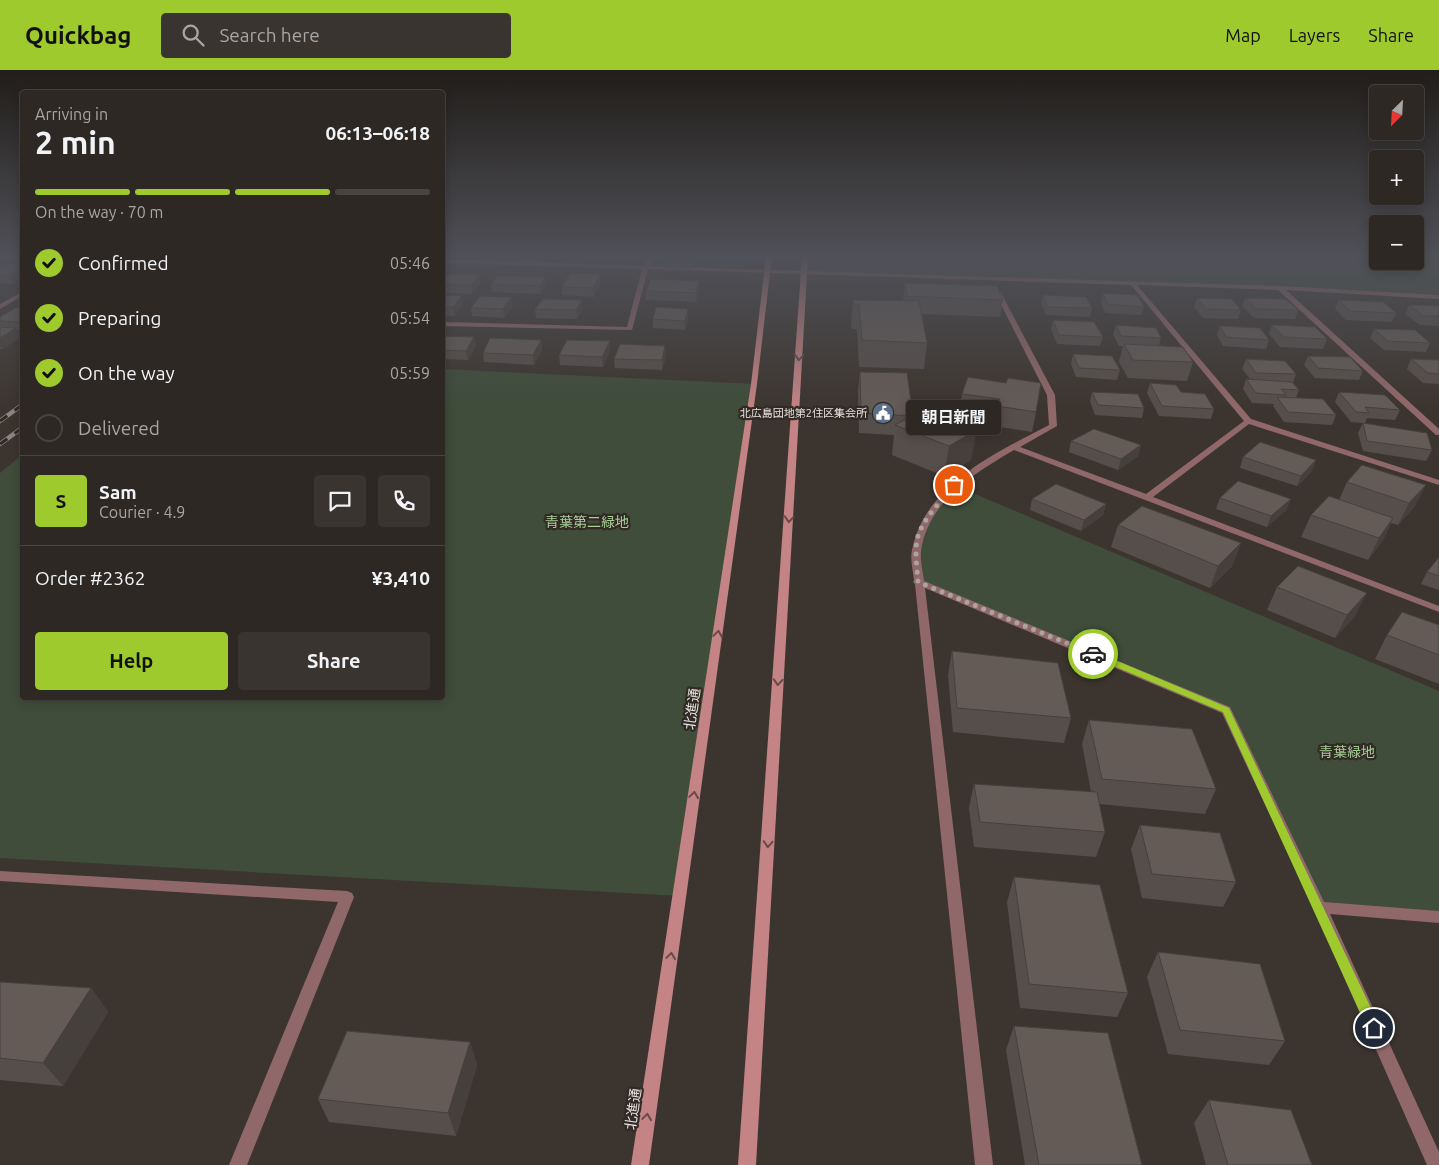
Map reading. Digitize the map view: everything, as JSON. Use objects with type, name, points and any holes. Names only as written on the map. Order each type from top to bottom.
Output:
[{"type":"street","points":[[445,324],[630,329],[636,307]]},
{"type":"street","name":"北進通","points":[[640,1165],[754,384],[763,307]]},
{"type":"street","points":[[747,1165],[803,307]]},
{"type":"street","points":[[984,1165],[916,552],[918,535],[954,485],[1014,447],[1053,426],[1050,395],[1006,307]]},
{"type":"street","points":[[1152,307],[1248,421],[1439,483]]},
{"type":"street","points":[[1301,307],[1439,433]]},
{"type":"street","points":[[1147,498],[1248,421]]},
{"type":"street","points":[[1014,447],[1439,609]]},
{"type":"street","points":[[918,582],[1226,710],[1320,907],[1436,1165]]},
{"type":"street","points":[[0,876],[347,897],[238,1165]]},
{"type":"street","points":[[1320,907],[1439,917]]},
{"type":"green space","name":"青葉第二緑地","points":[[445,369],[754,384],[680,896],[0,858],[0,473],[20,457],[20,700],[445,700]]},
{"type":"green space","name":"青葉緑地","points":[[954,485],[1439,691],[1439,917],[1320,907],[1226,710],[918,582],[916,552],[933,512]]},
{"type":"building","points":[[20,307],[20,322],[0,321],[0,317]]},
{"type":"building","points":[[472,307],[504,307],[503,309]]},
{"type":"building","points":[[537,307],[578,307],[576,310],[535,309]]},
{"type":"building","points":[[656,307],[688,309],[685,321],[653,319]]},
{"type":"building","points":[[859,307],[920,307],[927,343],[862,340]]},
{"type":"building","points":[[1052,307],[1092,307],[1092,308]]},
{"type":"building","points":[[1204,307],[1239,307],[1241,310],[1206,309]]},
{"type":"building","points":[[1255,307],[1295,307],[1299,310],[1257,309]]},
{"type":"building","points":[[1346,307],[1389,307],[1396,313],[1350,311]]},
{"type":"building","points":[[1412,307],[1439,307],[1439,316],[1424,316]]},
{"type":"building","points":[[1053,320],[1094,322],[1103,337],[1059,335]]},
{"type":"building","points":[[1116,325],[1156,328],[1161,338],[1121,336]]},
{"type":"building","points":[[1272,325],[1315,327],[1327,339],[1284,337]]},
{"type":"building","points":[[1220,326],[1260,328],[1269,340],[1226,337]]},
{"type":"building","points":[[0,327],[16,328],[0,338]]},
{"type":"building","points":[[1374,329],[1415,330],[1430,343],[1388,341]]},
{"type":"building","points":[[445,336],[474,337],[466,351],[445,350]]},
{"type":"building","points":[[490,338],[541,340],[533,355],[483,353]]},
{"type":"building","points":[[567,340],[610,341],[602,357],[559,355]]},
{"type":"building","points":[[620,344],[665,346],[662,360],[614,359]]},
{"type":"building","points":[[1124,344],[1183,347],[1193,362],[1133,360]]},
{"type":"building","points":[[1073,354],[1112,356],[1120,370],[1079,368]]},
{"type":"building","points":[[1308,356],[1350,357],[1363,371],[1318,368]]},
{"type":"building","points":[[1246,359],[1285,361],[1296,374],[1256,373]]},
{"type":"building","points":[[1411,359],[1439,360],[1439,374],[1428,373]]},
{"type":"building","points":[[860,372],[907,373],[913,416],[861,413]]},
{"type":"building","points":[[968,377],[1006,383],[1008,378],[1041,383],[1036,412],[997,406],[1000,399],[962,394]]},
{"type":"building","points":[[1246,379],[1292,382],[1299,390],[1281,389],[1286,395],[1256,393]]},
{"type":"building","points":[[1150,383],[1176,385],[1181,392],[1205,394],[1214,409],[1162,406]]},
{"type":"building","points":[[1092,392],[1138,394],[1144,408],[1098,405]]},
{"type":"building","points":[[1339,392],[1385,395],[1400,410],[1365,407],[1369,413],[1356,412]]},
{"type":"building","points":[[1277,397],[1323,399],[1336,415],[1288,412]]},
{"type":"building","points":[[923,410],[977,430],[949,446],[895,425]]},
{"type":"building","points":[[1363,423],[1427,433],[1432,450],[1367,441]]},
{"type":"building","points":[[1094,429],[1141,445],[1121,459],[1071,441]]},
{"type":"building","points":[[1260,442],[1316,460],[1301,476],[1243,457]]},
{"type":"building","points":[[1362,465],[1426,485],[1409,503],[1347,482]]},
{"type":"building","points":[[1238,481],[1291,499],[1271,516],[1220,498]]},
{"type":"building","points":[[1056,484],[1106,504],[1084,520],[1032,499]]},
{"type":"building","points":[[1329,496],[1393,518],[1379,538],[1311,515]]},
{"type":"building","points":[[1142,506],[1241,543],[1218,566],[1118,525]]},
{"type":"building","points":[[1439,557],[1439,576],[1427,572]]},
{"type":"building","points":[[1298,566],[1367,593],[1347,615],[1277,587]]},
{"type":"building","points":[[1402,612],[1439,625],[1439,655],[1387,635]]},
{"type":"building","points":[[952,651],[1058,663],[1071,718],[957,708]]},
{"type":"building","points":[[1089,720],[1192,729],[1216,789],[1102,779]]},
{"type":"building","points":[[974,784],[1097,792],[1105,832],[980,822]]},
{"type":"building","points":[[1140,825],[1220,833],[1236,882],[1152,874]]},
{"type":"building","points":[[1014,877],[1100,885],[1128,993],[1029,984]]},
{"type":"building","points":[[1158,952],[1260,964],[1285,1041],[1180,1030]]},
{"type":"building","points":[[0,982],[91,988],[43,1063],[0,1058]]},
{"type":"building","points":[[1014,1026],[1108,1033],[1142,1165],[1039,1165]]},
{"type":"building","points":[[347,1031],[470,1042],[448,1113],[318,1099]]},
{"type":"building","points":[[1209,1100],[1291,1110],[1312,1165],[1228,1165]]},
{"type":"railway","points":[[0,421],[20,406]]},
{"type":"railway","points":[[0,444],[20,429]]},
{"type":"way so far","points":[[954,485],[918,535],[916,552],[918,582],[1093,654]]},
{"type":"place","name":"北広島団地第2住区集会所","points":[[883,413]]},
{"type":"place","name":"朝日新聞","points":[[954,485]]},
{"type":"route","points":[[1093,654],[1226,710],[1320,907],[1374,1028]]}]
